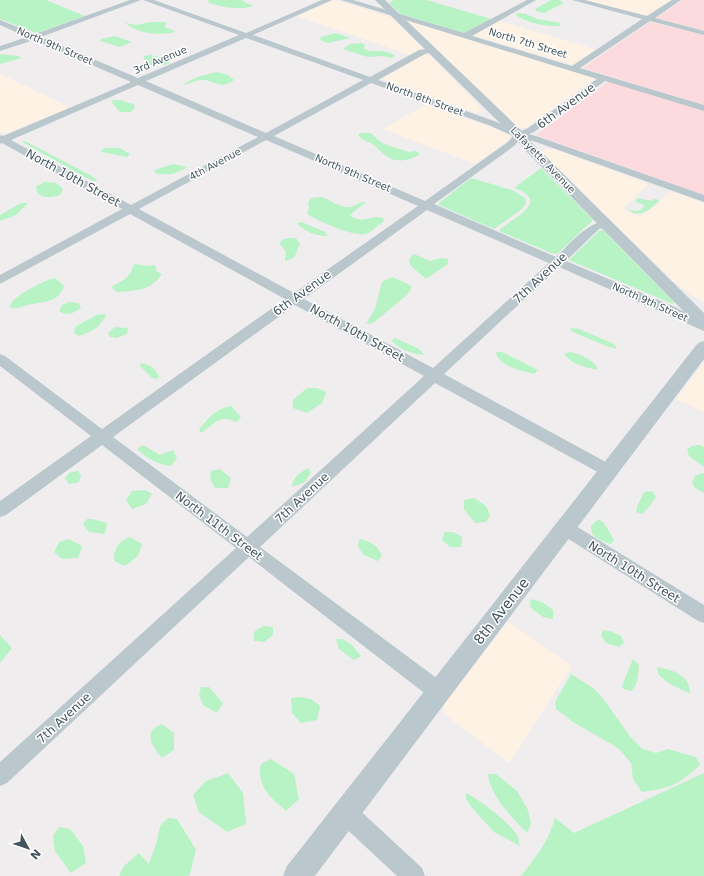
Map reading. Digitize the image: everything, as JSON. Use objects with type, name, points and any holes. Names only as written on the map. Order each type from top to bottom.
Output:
[{"type":"street","points":[[0,49],[137,0]]},
{"type":"street","name":"North 8th Street","points":[[146,0],[471,116],[519,135],[547,143],[704,199]]},
{"type":"street","name":"3rd Avenue","points":[[1,140],[328,0]]},
{"type":"street","name":"North 7th Street","points":[[345,0],[704,108]]},
{"type":"street","name":"Lafayette Avenue","points":[[382,0],[395,15],[519,135],[540,158],[704,322]]},
{"type":"street","points":[[466,36],[532,0]]},
{"type":"street","points":[[576,0],[704,33]]},
{"type":"street","points":[[574,68],[676,0]]},
{"type":"street","name":"North 9th Street","points":[[0,22],[670,310],[704,327]]},
{"type":"street","name":"4th Avenue","points":[[0,280],[422,52],[431,50]]},
{"type":"street","name":"6th Avenue","points":[[0,510],[511,144],[519,135],[531,130],[604,78]]},
{"type":"street","points":[[471,116],[483,113],[489,107]]},
{"type":"street","name":"North 10th Street","points":[[1,140],[609,471]]},
{"type":"street","points":[[540,158],[538,150],[547,143]]},
{"type":"street","name":"7th Avenue","points":[[0,776],[596,227],[606,224]]},
{"type":"street","name":"8th Avenue","points":[[298,876],[704,347]]},
{"type":"street","name":"North 11th Street","points":[[0,359],[439,692]]},
{"type":"street","name":"North 10th Street","points":[[565,528],[704,615]]},
{"type":"street","points":[[346,813],[414,876]]},
{"type":"shaded area","points":[[334,0],[391,17],[423,48],[410,55],[297,16]]},
{"type":"shaded area","points":[[583,0],[671,0],[646,16]]},
{"type":"shaded area","points":[[683,0],[704,0],[704,31],[656,18]]},
{"type":"shaded area","points":[[408,21],[596,78],[525,128],[518,129]]},
{"type":"shaded area","points":[[500,21],[595,50],[572,65],[473,35]]},
{"type":"shaded area","points":[[650,22],[704,35],[704,105],[583,68]]},
{"type":"shaded area","points":[[425,54],[429,55],[483,110],[476,113],[381,79]]},
{"type":"shaded area","points":[[0,74],[67,106],[68,108],[9,133],[3,133],[0,131]]},
{"type":"shaded area","points":[[608,82],[704,110],[704,195],[536,135]]},
{"type":"shaded area","points":[[427,104],[501,131],[509,135],[510,139],[475,164],[383,129]]},
{"type":"shaded area","points":[[546,149],[554,149],[649,184],[624,207],[626,211],[637,215],[641,216],[656,205],[670,191],[704,203],[704,301],[691,295],[672,280],[542,153],[542,151]]},
{"type":"shaded area","points":[[704,362],[704,412],[676,399]]},
{"type":"shaded area","points":[[507,623],[510,623],[572,666],[509,763],[451,719],[444,712],[443,705]]},
{"type":"green space","points":[[0,0],[46,0],[85,16],[36,33],[0,19]]},
{"type":"green space","points":[[208,0],[241,0],[253,6],[231,8],[209,3]]},
{"type":"green space","points":[[394,0],[427,0],[491,19],[464,33],[401,14],[389,3]]},
{"type":"green space","points":[[551,0],[559,0],[564,3],[544,13],[536,11],[535,9]]},
{"type":"green space","points":[[518,13],[526,14],[537,19],[561,23],[560,26],[537,24],[520,18],[516,15]]},
{"type":"green space","points":[[149,22],[165,22],[167,23],[164,27],[175,31],[165,34],[153,34],[142,32],[125,23],[137,25]]},
{"type":"green space","points":[[335,33],[351,38],[327,43],[320,40],[321,37]]},
{"type":"green space","points":[[115,36],[132,42],[120,47],[100,41],[101,39]]},
{"type":"green space","points":[[361,43],[365,45],[364,49],[382,51],[395,56],[392,58],[382,56],[368,57],[343,49],[350,44]]},
{"type":"green space","points":[[0,54],[18,56],[21,58],[0,64]]},
{"type":"green space","points":[[150,55],[171,59],[171,61],[165,65],[150,65],[144,59],[144,56]]},
{"type":"green space","points":[[217,72],[228,75],[234,80],[220,85],[206,80],[183,84],[197,77]]},
{"type":"green space","points":[[113,100],[134,104],[135,108],[131,112],[120,112],[112,103]]},
{"type":"green space","points":[[360,133],[371,133],[384,144],[409,152],[415,151],[419,153],[419,155],[411,159],[394,160],[374,145],[360,137],[358,135]]},
{"type":"green space","points":[[25,141],[92,176],[98,181],[92,181],[22,142]]},
{"type":"green space","points":[[105,148],[120,148],[130,154],[127,157],[102,152],[101,150]]},
{"type":"green space","points":[[173,164],[187,167],[172,174],[155,173],[155,170]]},
{"type":"green space","points":[[541,168],[593,220],[557,254],[551,253],[499,231],[526,210],[530,204],[530,199],[525,193],[514,188]]},
{"type":"green space","points":[[471,178],[512,190],[525,198],[526,203],[522,209],[494,229],[439,205],[439,203]]},
{"type":"green space","points":[[44,182],[56,183],[63,189],[60,195],[45,197],[39,194],[36,187]]},
{"type":"green space","points":[[321,197],[344,207],[350,207],[361,202],[366,202],[350,216],[360,220],[378,217],[383,218],[384,221],[366,234],[353,233],[336,228],[307,214],[309,208],[308,203],[311,198]]},
{"type":"green space","points":[[637,198],[652,201],[654,199],[660,200],[649,210],[636,214],[627,209],[635,211],[641,210],[645,205],[636,202]]},
{"type":"green space","points":[[21,203],[28,203],[16,215],[0,221],[0,215]]},
{"type":"green space","points":[[301,222],[325,232],[328,236],[307,231],[297,223]]},
{"type":"green space","points":[[603,230],[674,302],[673,304],[569,260],[599,231]]},
{"type":"green space","points":[[296,238],[300,244],[294,258],[285,261],[286,251],[279,243],[284,239]]},
{"type":"green space","points":[[414,254],[430,261],[442,258],[448,259],[448,264],[426,279],[410,265],[409,259]]},
{"type":"green space","points":[[134,264],[147,266],[154,265],[156,267],[156,271],[162,274],[152,284],[142,289],[117,292],[111,287],[126,278],[131,273]]},
{"type":"green space","points":[[392,277],[412,287],[407,295],[373,323],[366,324],[375,309],[382,282]]},
{"type":"green space","points":[[55,278],[64,286],[58,296],[54,299],[18,308],[9,307],[18,296]]},
{"type":"green space","points":[[69,302],[79,303],[81,308],[70,314],[64,314],[59,311],[62,305]]},
{"type":"green space","points":[[106,314],[99,326],[92,331],[79,336],[74,333],[76,326],[97,315]]},
{"type":"green space","points":[[115,327],[128,328],[127,334],[117,338],[110,337],[108,333]]},
{"type":"green space","points":[[571,328],[579,329],[614,344],[617,349],[606,346],[571,331]]},
{"type":"green space","points":[[395,338],[419,349],[424,355],[406,351],[391,341]]},
{"type":"green space","points":[[496,352],[502,352],[538,370],[534,374],[512,368],[501,361]]},
{"type":"green space","points":[[569,352],[581,355],[588,359],[597,367],[597,370],[579,365],[570,360],[564,354]]},
{"type":"green space","points":[[141,363],[147,364],[158,373],[159,376],[157,379],[152,378],[140,366]]},
{"type":"green space","points":[[307,388],[317,388],[326,392],[322,403],[307,413],[293,408],[293,400]]},
{"type":"green space","points":[[231,406],[241,417],[237,422],[221,419],[201,433],[199,429],[213,414],[221,409]]},
{"type":"green space","points":[[143,445],[160,455],[173,450],[177,458],[171,466],[161,464],[148,458],[137,449]]},
{"type":"green space","points":[[700,445],[704,447],[704,467],[689,456],[687,449],[692,446]]},
{"type":"green space","points":[[308,468],[311,472],[305,482],[292,487],[297,476]]},
{"type":"green space","points":[[220,469],[231,478],[228,488],[215,488],[210,479],[211,471]]},
{"type":"green space","points":[[78,471],[81,476],[79,482],[69,484],[65,478],[70,472]]},
{"type":"green space","points":[[702,473],[704,474],[704,493],[695,488],[692,483],[695,476]]},
{"type":"green space","points":[[145,490],[152,494],[146,504],[132,509],[126,500],[132,491]]},
{"type":"green space","points":[[652,491],[656,497],[649,507],[642,514],[636,512],[644,492]]},
{"type":"green space","points":[[474,498],[486,506],[490,515],[486,522],[475,523],[464,509],[464,500]]},
{"type":"green space","points":[[87,519],[107,523],[105,534],[89,532],[83,524]]},
{"type":"green space","points":[[598,519],[604,523],[614,540],[611,544],[597,538],[592,533],[591,526]]},
{"type":"green space","points":[[445,532],[453,532],[462,537],[461,547],[450,547],[442,540]]},
{"type":"green space","points":[[130,537],[142,544],[138,556],[125,566],[114,561],[115,552],[122,541]]},
{"type":"green space","points":[[69,539],[82,546],[78,558],[62,559],[54,552],[59,542]]},
{"type":"green space","points":[[359,539],[370,542],[378,549],[382,555],[378,561],[364,555],[358,547]]},
{"type":"green space","points":[[531,599],[542,602],[553,610],[553,619],[543,617],[531,608]]},
{"type":"green space","points":[[264,626],[273,627],[273,635],[264,642],[254,641],[253,635],[255,631]]},
{"type":"green space","points":[[603,630],[610,631],[621,636],[624,643],[619,647],[606,643],[601,635]]},
{"type":"green space","points":[[0,635],[12,648],[0,663]]},
{"type":"green space","points":[[336,639],[342,639],[352,645],[361,656],[354,660],[339,649]]},
{"type":"green space","points":[[633,659],[639,665],[637,682],[632,691],[626,690],[622,687]]},
{"type":"green space","points":[[657,667],[680,674],[687,682],[690,693],[677,688],[665,680],[658,674]]},
{"type":"green space","points":[[571,674],[593,688],[602,697],[629,735],[642,749],[656,753],[668,749],[696,757],[700,765],[686,777],[674,784],[660,789],[642,792],[633,779],[631,763],[618,748],[573,722],[556,709],[555,702]]},
{"type":"green space","points":[[201,687],[209,687],[223,703],[217,713],[204,706],[199,696]]},
{"type":"green space","points":[[300,697],[311,699],[320,706],[317,720],[301,723],[292,713],[291,698]]},
{"type":"green space","points":[[162,724],[174,733],[174,750],[162,758],[152,744],[151,735],[152,731],[156,727]]},
{"type":"green space","points":[[271,759],[294,774],[299,799],[286,811],[266,791],[261,779],[261,764]]},
{"type":"green space","points":[[228,773],[243,793],[246,824],[227,832],[199,812],[193,795],[206,781]]},
{"type":"green space","points":[[704,773],[704,876],[521,876],[545,842],[555,818],[574,833]]},
{"type":"green space","points":[[488,774],[496,774],[517,791],[528,810],[531,824],[527,833],[497,798],[489,782]]},
{"type":"green space","points":[[466,793],[487,806],[509,825],[518,837],[520,846],[494,832],[473,809],[466,799]]},
{"type":"green space","points":[[168,818],[177,819],[196,850],[190,874],[188,876],[119,876],[124,866],[139,853],[149,864],[157,841],[160,826]]},
{"type":"green space","points":[[59,827],[70,829],[83,846],[86,863],[71,873],[55,851],[53,836]]}]
